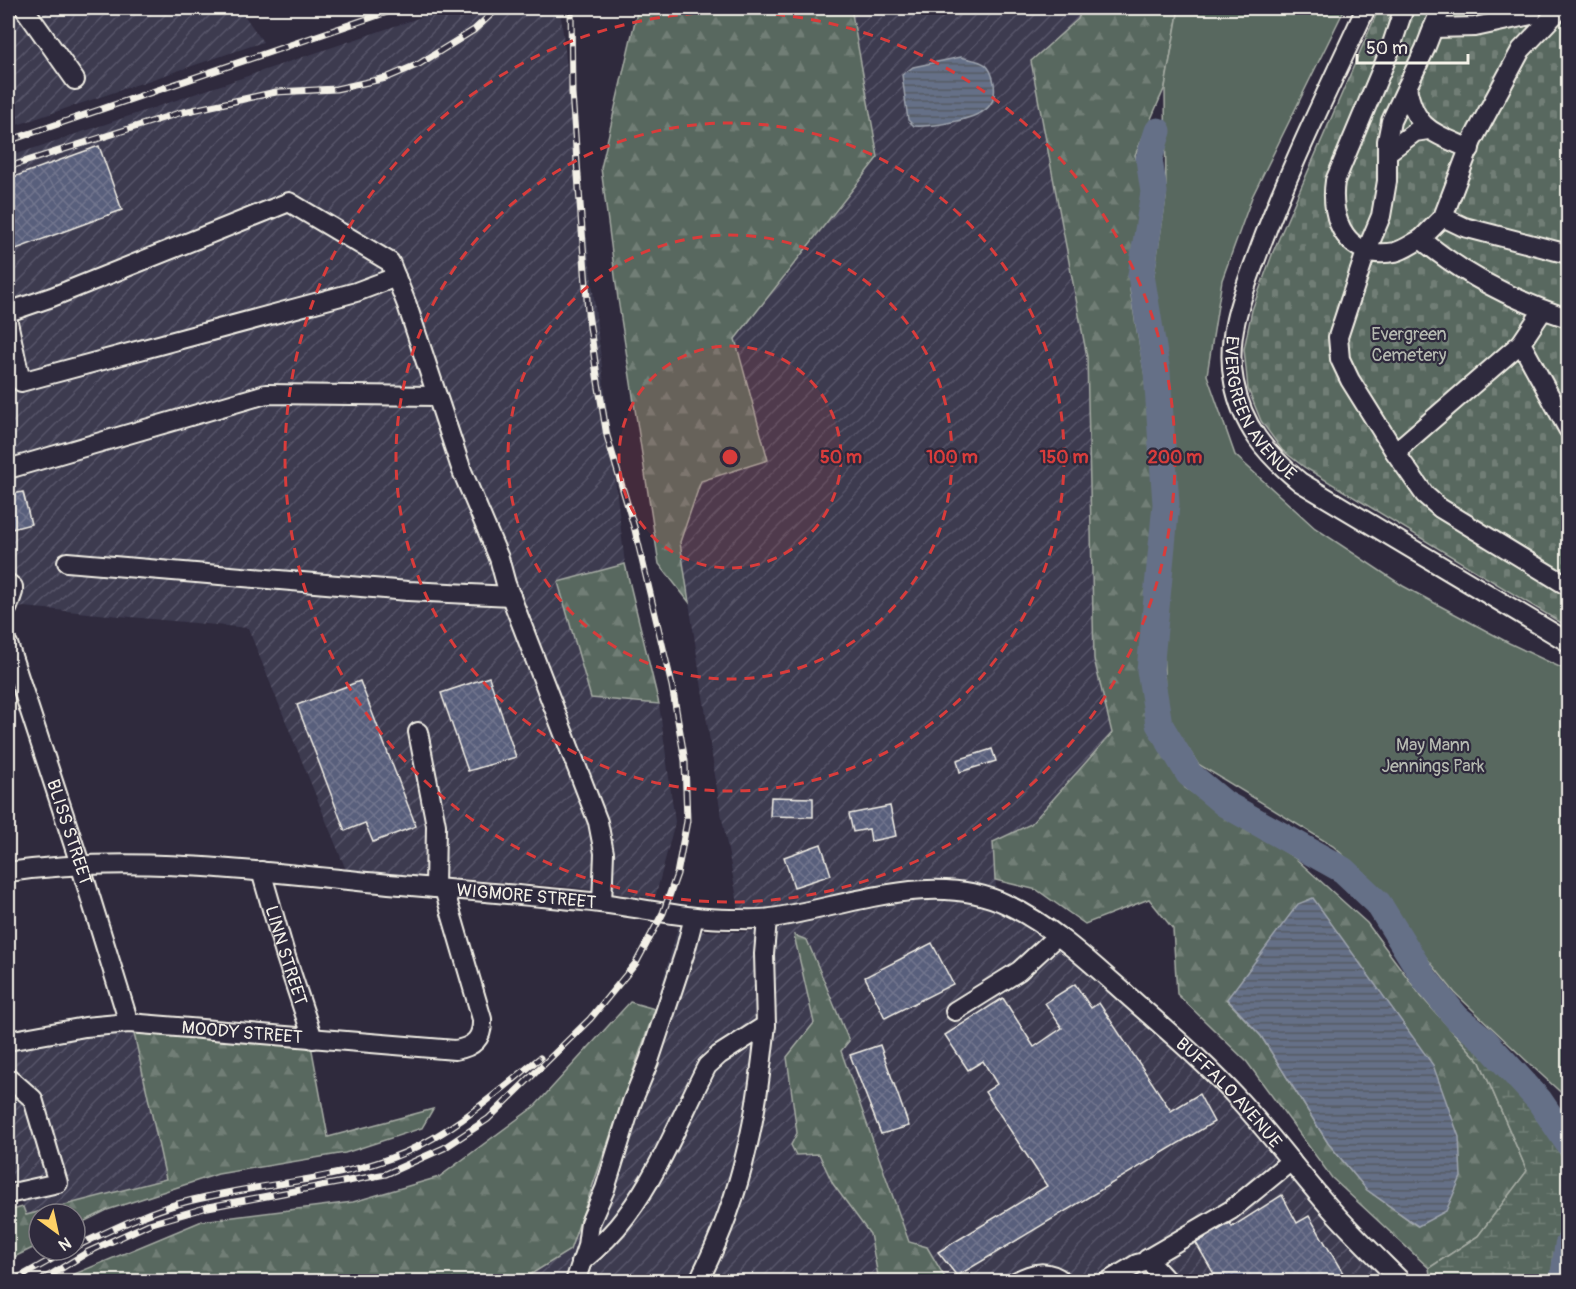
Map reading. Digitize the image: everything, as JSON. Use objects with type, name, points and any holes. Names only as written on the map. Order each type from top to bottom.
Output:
[{"type":"street","points":[[24,8],[75,80]]},
{"type":"street","name":"EVERGREEN AVENUE","points":[[1366,8],[1281,192],[1241,302],[1233,328],[1231,351],[1233,380],[1239,403],[1246,421],[1259,441],[1275,461],[1300,482],[1569,642]]},
{"type":"street","points":[[1404,8],[1390,50],[1335,181],[1332,198],[1338,222],[1352,242],[1366,252],[1396,252],[1421,239],[1443,217],[1470,149],[1502,83],[1521,50],[1561,8]]},
{"type":"street","points":[[1441,8],[1391,121],[1387,141],[1387,181],[1381,216],[1366,252],[1338,337],[1340,359],[1350,380],[1425,495],[1440,508],[1569,586]]},
{"type":"street","points":[[1433,28],[1475,27],[1532,11]]},
{"type":"street","points":[[1521,50],[1532,11]]},
{"type":"street","points":[[1407,87],[1410,104],[1418,119],[1428,130],[1470,149]]},
{"type":"street","points":[[1388,152],[1415,132],[1428,130]]},
{"type":"street","points":[[8,312],[52,297],[289,202],[390,262],[462,471],[499,558],[511,596],[598,822],[604,854],[602,903]]},
{"type":"street","points":[[1443,217],[1464,226],[1569,254]]},
{"type":"street","points":[[1421,239],[1456,267],[1543,310],[1569,318]]},
{"type":"street","points":[[8,321],[14,384],[356,292],[396,277]]},
{"type":"street","points":[[1395,452],[1521,343],[1543,310]]},
{"type":"street","points":[[1521,343],[1569,429]]},
{"type":"street","points":[[8,469],[266,394],[437,396]]},
{"type":"street","points":[[68,562],[408,591],[511,596]]},
{"type":"street","points":[[8,583],[13,587],[14,592],[8,607]]},
{"type":"street","name":"BLISS STREET","points":[[8,644],[129,1023]]},
{"type":"street","points":[[418,732],[436,825],[439,889]]},
{"type":"street","name":"WIGMORE STREET","points":[[8,872],[48,866],[149,863],[261,871],[602,903],[694,917],[767,919],[885,895],[926,890],[960,891],[987,896],[1038,921]]},
{"type":"street","name":"LINN STREET","points":[[261,871],[313,1039]]},
{"type":"street","name":"MOODY STREET","points":[[8,1041],[129,1023],[455,1050],[466,1048],[476,1042],[483,1028],[482,1019],[439,889]]},
{"type":"street","points":[[575,1281],[587,1246],[591,1223],[605,1189],[632,1102],[649,1061],[685,952],[694,917]]},
{"type":"street","points":[[698,1281],[708,1263],[747,1148],[766,1025],[764,954],[767,919]]},
{"type":"street","name":"BUFFALO AVENUE","points":[[1038,921],[1090,961],[1230,1091],[1331,1210],[1402,1281]]},
{"type":"street","points":[[955,1011],[1019,971],[1057,936]]},
{"type":"street","points":[[581,1262],[606,1240],[627,1216],[652,1177],[707,1066],[725,1051],[766,1025]]},
{"type":"street","points":[[8,1077],[33,1099],[58,1183],[8,1194]]},
{"type":"street","points":[[1149,1261],[1147,1259],[1231,1210],[1291,1161]]},
{"type":"street","points":[[1107,1281],[1137,1264],[1149,1261]]},
{"type":"street","points":[[1149,1261],[1168,1281]]},
{"type":"street","points":[[1015,1281],[1040,1272],[1055,1274],[1065,1281]]},
{"type":"shaded area","points":[[8,8],[239,8],[263,42],[8,128]]},
{"type":"shaded area","points":[[448,8],[560,8],[625,564],[559,582],[591,698],[659,704],[675,822],[655,898],[570,887],[346,870],[248,628],[24,607],[8,611],[8,157]]},
{"type":"shaded area","points":[[851,8],[1082,8],[1078,19],[1031,61],[1087,357],[1094,659],[1112,733],[1031,824],[993,842],[996,888],[970,882],[919,879],[894,881],[804,904],[739,909],[719,802],[680,542],[701,481],[767,460],[735,339],[878,157]]},
{"type":"shaded area","points":[[963,898],[993,907],[1028,924],[1081,963],[1233,1107],[1341,1233],[1390,1281],[947,1281],[927,1247],[909,1242],[841,1051],[794,935],[814,1023],[787,1057],[797,1133],[796,1155],[819,1154],[833,1184],[870,1234],[879,1281],[526,1282],[528,1276],[570,1250],[655,1009],[678,927],[705,931],[747,932],[899,899]]},
{"type":"shaded area","points":[[124,1028],[133,1029],[166,1179],[76,1202],[27,1202],[27,1214],[25,1215],[8,1161],[8,1049]]},
{"type":"green space","points":[[638,8],[851,8],[878,157],[735,339],[768,460],[701,481],[680,542],[689,602],[659,564],[618,299],[601,168]]},
{"type":"green space","points":[[1082,8],[1179,8],[1165,87],[1135,155],[1147,194],[1130,290],[1146,382],[1155,504],[1141,669],[1151,731],[1185,788],[1295,858],[1367,923],[1421,996],[1480,1062],[1527,1171],[1478,1236],[1429,1268],[1332,1178],[1247,1062],[1177,994],[1173,929],[1149,899],[1085,924],[1037,890],[995,880],[993,842],[1031,824],[1112,733],[1094,659],[1087,357],[1031,61],[1078,19]],"holes":[[[1227,1000],[1432,1065],[1417,1226],[1367,1190],[1328,1143],[1261,1036]]]},
{"type":"green space","name":"May Mann Jennings Park","points":[[1179,8],[1345,8],[1252,197],[1222,280],[1207,375],[1235,455],[1315,528],[1403,586],[1509,643],[1568,671],[1568,1099],[1455,993],[1405,931],[1374,883],[1333,846],[1198,764],[1166,714],[1162,626],[1176,498],[1169,409],[1152,287],[1166,198],[1165,87]]},
{"type":"green space","name":"Evergreen Cemetery","points":[[1379,8],[1568,8],[1568,627],[1304,467],[1282,450],[1261,421],[1248,389],[1244,349],[1252,310],[1273,252]]},
{"type":"green space","points":[[625,564],[659,704],[591,698],[558,582]]},
{"type":"green space","points":[[794,935],[807,940],[849,1041],[841,1051],[909,1242],[927,1247],[947,1281],[879,1281],[870,1234],[833,1184],[819,1154],[796,1155],[791,1145],[797,1133],[787,1057],[814,1023]]},
{"type":"green space","points":[[1421,996],[1476,1047],[1534,1111],[1568,1166],[1568,1200],[1554,1255],[1551,1281],[1431,1281],[1429,1268],[1478,1236],[1527,1171],[1480,1062]]},
{"type":"green space","points":[[630,1002],[655,1009],[570,1250],[528,1276],[526,1281],[58,1281],[202,1221],[353,1202],[439,1177],[535,1106]]},
{"type":"green space","points":[[133,1029],[311,1045],[328,1137],[433,1109],[422,1128],[345,1153],[218,1174],[107,1210],[87,1220],[87,1202],[77,1202],[166,1179]]},
{"type":"green space","points":[[23,1207],[26,1215],[27,1251],[8,1260],[8,1211]]},
{"type":"water","points":[[961,57],[979,61],[990,70],[994,83],[992,103],[985,110],[966,118],[943,124],[914,126],[908,120],[902,75],[913,67]]},
{"type":"water","points":[[1313,898],[1433,1065],[1459,1137],[1461,1177],[1446,1211],[1418,1226],[1367,1190],[1328,1143],[1261,1036],[1227,999],[1298,904]]},
{"type":"building","points":[[99,146],[122,210],[8,252],[8,179]]},
{"type":"building","points":[[23,492],[31,524],[8,530],[8,495]]},
{"type":"building","points":[[489,677],[516,757],[468,771],[441,693]]},
{"type":"building","points":[[360,681],[416,826],[373,842],[365,823],[345,831],[297,705]]},
{"type":"building","points":[[992,749],[996,761],[960,772],[957,760]]},
{"type":"building","points":[[771,797],[813,798],[813,817],[770,816]]},
{"type":"building","points":[[890,806],[896,836],[871,841],[869,829],[853,832],[849,814]]},
{"type":"building","points":[[821,844],[831,875],[794,887],[784,857]]},
{"type":"building","points":[[932,943],[953,984],[885,1018],[865,977]]},
{"type":"building","points":[[1075,984],[1091,1008],[1099,1003],[1171,1111],[1199,1094],[1214,1122],[957,1276],[938,1252],[1047,1186],[985,1092],[997,1084],[983,1061],[968,1070],[945,1035],[1003,998],[1034,1047],[1062,1028],[1045,1003]]},
{"type":"building","points":[[880,1045],[909,1126],[881,1134],[850,1055]]},
{"type":"building","points":[[1282,1195],[1297,1223],[1309,1216],[1343,1273],[1332,1281],[1218,1281],[1196,1243],[1230,1223],[1232,1227]]},
{"type":"waterway","points":[[1158,131],[1149,159],[1154,192],[1141,275],[1157,372],[1166,504],[1150,670],[1159,724],[1189,774],[1225,804],[1343,870],[1378,903],[1425,979],[1457,1018],[1484,1040],[1539,1100],[1568,1143]]},
{"type":"waterway","points":[[1563,1282],[1568,1245]]},
{"type":"railway","points":[[8,141],[399,8]]},
{"type":"railway","points":[[8,167],[179,113],[276,92],[336,89],[386,78],[419,64],[474,30],[498,8]]},
{"type":"railway","points":[[39,1282],[88,1252],[149,1224],[208,1207],[386,1174],[444,1148],[488,1119],[590,1019],[636,963],[663,913],[677,874],[687,821],[685,761],[672,686],[635,530],[607,436],[597,376],[588,313],[572,93],[571,8]]},
{"type":"railway","points":[[87,1241],[156,1211],[185,1202],[352,1170],[406,1152],[442,1133],[540,1058]]},
{"type":"railway","points":[[11,1282],[47,1262]]}]
